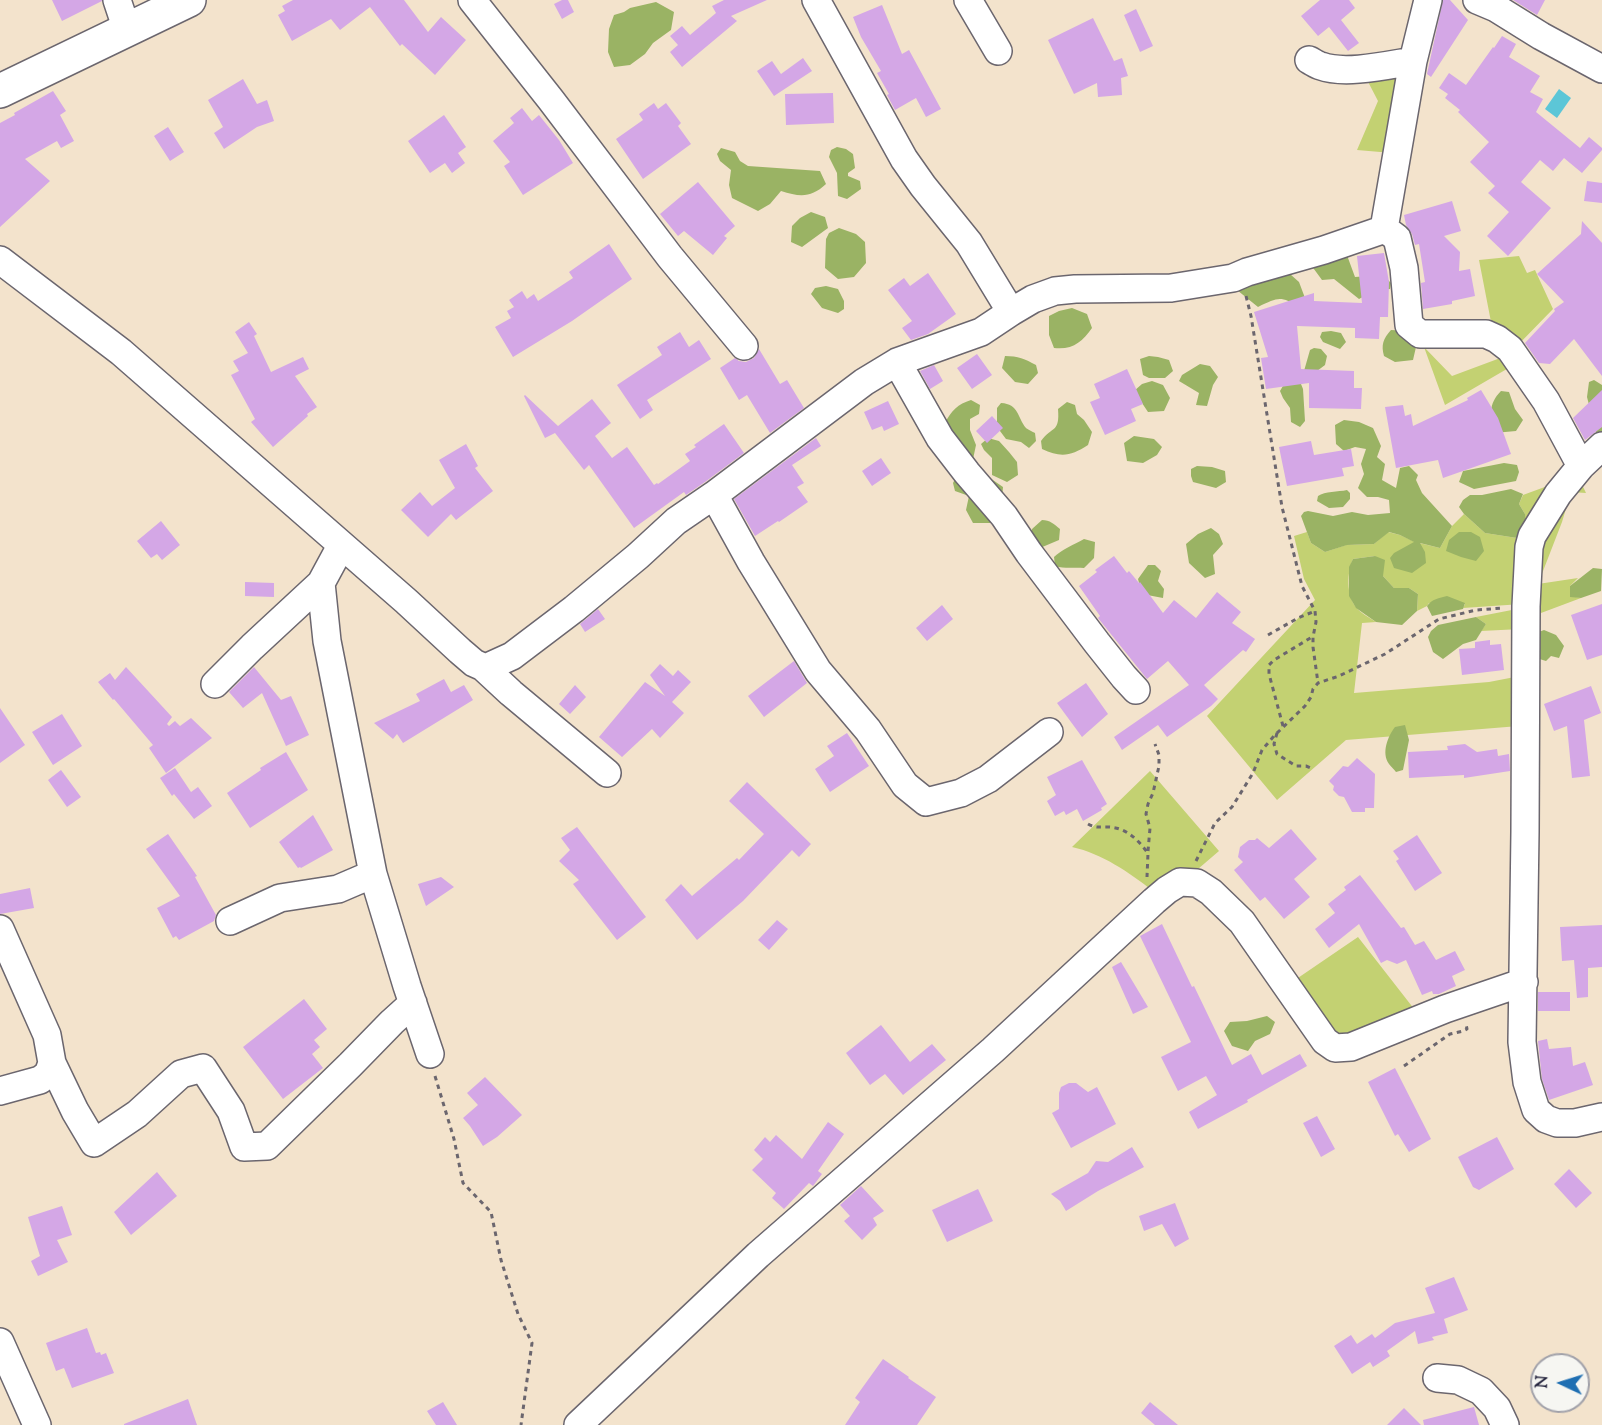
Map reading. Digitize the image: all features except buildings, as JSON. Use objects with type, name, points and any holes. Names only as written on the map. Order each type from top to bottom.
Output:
[{"type":"main road","points":[[0,91],[122,15],[189,0]]},
{"type":"street","points":[[472,0],[670,257],[744,346]]},
{"type":"street","points":[[816,0],[904,159],[969,243],[1011,312]]},
{"type":"street","points":[[968,0],[998,51]]},
{"type":"street","points":[[1385,229],[1389,194],[1413,61],[1428,0]]},
{"type":"street","points":[[1477,0],[1496,8],[1541,36],[1602,69]]},
{"type":"street","points":[[1309,60],[1322,67],[1337,70],[1413,61]]},
{"type":"street","points":[[483,667],[512,656],[620,572],[676,521],[864,382],[897,362],[981,332],[1034,299],[1055,291],[1171,288],[1233,278],[1385,229]]},
{"type":"street","points":[[1385,229],[1397,238],[1404,268],[1411,328],[1420,334],[1430,335],[1486,334],[1510,349],[1546,401],[1581,466]]},
{"type":"street","points":[[0,260],[121,352],[474,663],[483,667],[608,773]]},
{"type":"street","points":[[897,362],[940,438],[1004,516],[1097,643],[1136,690]]},
{"type":"street","points":[[1602,446],[1581,466],[1558,494],[1532,536],[1528,558],[1522,1042],[1527,1082],[1536,1110],[1546,1119],[1557,1123],[1575,1123],[1602,1117]]},
{"type":"street","points":[[714,495],[751,562],[818,671],[868,730],[905,785],[926,802],[961,793],[988,779],[1050,732]]},
{"type":"street","points":[[215,684],[252,646],[321,583],[341,546]]},
{"type":"street","points":[[321,583],[327,641],[373,874],[430,1054]]},
{"type":"street","points":[[230,921],[280,898],[338,889],[373,874]]},
{"type":"street","points":[[578,1425],[758,1255],[1001,1042],[1145,909],[1180,882],[1197,884],[1211,892],[1242,922],[1325,1041],[1335,1048],[1351,1047],[1463,1002],[1524,982]]},
{"type":"street","points":[[0,929],[46,1035],[52,1063],[75,1111],[94,1143],[137,1114],[182,1074],[204,1068],[231,1112],[244,1147],[267,1146],[413,1003]]},
{"type":"street","points":[[0,1091],[40,1080],[48,1074],[52,1063]]},
{"type":"street","points":[[0,1342],[37,1425]]},
{"type":"street","points":[[1437,1378],[1458,1380],[1481,1391],[1497,1408],[1505,1425]]},
{"type":"path","points":[[1233,278],[1246,298],[1282,507],[1302,586],[1315,611],[1316,622],[1313,637],[1318,684]]},
{"type":"path","points":[[1180,882],[1194,865],[1215,823],[1232,807],[1253,773],[1262,750],[1276,733],[1305,706],[1318,684],[1385,654],[1439,619],[1476,610],[1526,606]]},
{"type":"path","points":[[1268,635],[1315,611]]},
{"type":"path","points":[[1284,726],[1269,674],[1269,665],[1313,637]]},
{"type":"path","points":[[1276,733],[1274,744],[1277,754],[1296,766],[1313,769]]},
{"type":"path","points":[[1145,909],[1150,828],[1146,814],[1159,766],[1159,755],[1155,744]]},
{"type":"path","points":[[1088,824],[1093,827],[1110,827],[1128,831],[1148,853]]},
{"type":"path","points":[[1404,1066],[1450,1034],[1467,1029],[1463,1002]]},
{"type":"path","points":[[430,1054],[454,1138],[463,1183],[491,1212],[501,1260],[518,1314],[532,1343],[520,1425]]},
{"type":"green space","points":[[656,2],[674,12],[671,30],[630,65],[614,67],[608,52],[609,29],[614,15],[630,8]]},
{"type":"green space","points":[[1407,67],[1392,153],[1357,150],[1378,101],[1364,74]]},
{"type":"green space","points":[[837,147],[853,154],[855,168],[848,173],[848,176],[860,181],[861,189],[847,199],[838,196],[837,173],[829,157],[831,150]]},
{"type":"green space","points":[[721,148],[735,152],[740,161],[748,166],[820,171],[826,184],[821,189],[805,195],[781,191],[770,204],[758,211],[732,198],[729,185],[731,170],[720,161],[717,154]]},
{"type":"green space","points":[[811,212],[825,217],[828,228],[802,247],[791,242],[792,226]]},
{"type":"green space","points":[[839,228],[856,234],[865,242],[866,263],[854,277],[838,279],[825,268],[826,239],[829,233]]},
{"type":"green space","points":[[1347,250],[1355,277],[1383,275],[1391,283],[1390,289],[1376,290],[1359,299],[1334,279],[1322,280],[1311,265]]},
{"type":"green space","points":[[1519,256],[1527,273],[1535,270],[1553,309],[1515,348],[1492,327],[1479,260]]},
{"type":"green space","points":[[1290,274],[1299,282],[1305,298],[1300,307],[1279,299],[1258,307],[1237,290],[1251,278],[1270,280]]},
{"type":"green space","points":[[826,286],[838,289],[844,301],[844,309],[838,313],[822,308],[811,294],[815,288]]},
{"type":"green space","points":[[1072,308],[1087,314],[1092,328],[1076,344],[1067,348],[1054,348],[1049,335],[1049,316]]},
{"type":"green space","points":[[1391,330],[1410,331],[1416,347],[1413,360],[1395,362],[1384,356],[1383,342]]},
{"type":"green space","points":[[1322,332],[1341,333],[1346,342],[1340,349],[1323,342],[1320,337]]},
{"type":"green space","points":[[1424,347],[1452,376],[1503,357],[1512,366],[1445,405]]},
{"type":"green space","points":[[1321,349],[1327,356],[1325,365],[1313,374],[1304,371],[1310,350]]},
{"type":"green space","points":[[1005,356],[1018,357],[1036,365],[1038,373],[1028,384],[1015,382],[1002,368]]},
{"type":"green space","points":[[1149,356],[1169,360],[1173,371],[1165,378],[1149,378],[1143,375],[1140,359]]},
{"type":"green space","points":[[1200,364],[1210,366],[1218,377],[1213,385],[1207,406],[1196,405],[1199,393],[1179,381],[1182,375]]},
{"type":"green space","points":[[1287,379],[1299,379],[1303,389],[1305,421],[1300,427],[1291,422],[1290,408],[1280,391]]},
{"type":"green space","points":[[1594,380],[1602,385],[1602,456],[1587,397],[1589,382]]},
{"type":"green space","points":[[1152,381],[1163,385],[1170,398],[1164,411],[1148,412],[1134,391],[1142,384]]},
{"type":"green space","points":[[1501,391],[1509,392],[1515,409],[1523,420],[1516,431],[1494,433],[1491,410]]},
{"type":"green space","points":[[971,400],[980,405],[979,414],[970,419],[970,430],[976,445],[972,464],[945,423],[955,408]]},
{"type":"green space","points":[[1067,402],[1075,405],[1077,414],[1092,432],[1088,445],[1076,452],[1060,455],[1042,449],[1041,441],[1056,426],[1058,409]]},
{"type":"green space","points":[[1001,403],[1014,408],[1026,428],[1035,433],[1036,441],[1029,448],[1021,442],[1006,439],[997,427],[997,408]]},
{"type":"green space","points":[[1344,420],[1359,422],[1373,428],[1381,446],[1377,457],[1385,464],[1382,480],[1396,488],[1400,468],[1409,466],[1418,475],[1416,480],[1422,493],[1452,526],[1440,548],[1420,543],[1425,552],[1426,563],[1412,573],[1394,568],[1390,558],[1394,553],[1414,542],[1400,535],[1389,532],[1374,544],[1347,545],[1325,552],[1311,543],[1301,516],[1304,512],[1333,516],[1352,512],[1368,515],[1390,513],[1389,500],[1367,497],[1358,488],[1364,474],[1361,464],[1366,449],[1355,447],[1344,451],[1336,444],[1335,425]]},
{"type":"green space","points":[[1134,436],[1154,439],[1162,447],[1157,455],[1143,463],[1127,461],[1124,443]]},
{"type":"green space","points":[[988,438],[999,441],[1017,462],[1018,475],[1007,482],[992,475],[992,458],[981,444]]},
{"type":"green space","points":[[1504,463],[1517,465],[1519,472],[1516,481],[1474,489],[1459,482],[1463,471]]},
{"type":"green space","points":[[1197,466],[1225,471],[1226,482],[1216,488],[1193,482],[1191,469]]},
{"type":"green space","points":[[987,476],[1003,487],[1002,499],[990,523],[973,523],[966,510],[969,496],[955,491],[953,483],[956,477]]},
{"type":"green space","points":[[1578,476],[1586,493],[1571,492],[1538,584],[1578,578],[1570,586],[1570,596],[1581,598],[1533,616],[1533,553]]},
{"type":"green space","points":[[1561,481],[1522,604],[1463,608],[1465,604],[1429,603],[1417,611],[1418,594],[1409,588],[1394,588],[1383,576],[1375,556],[1353,559],[1350,570],[1348,583],[1353,602],[1360,611],[1376,622],[1362,623],[1354,693],[1489,682],[1520,676],[1519,726],[1346,740],[1277,800],[1207,716],[1315,600],[1304,579],[1294,536],[1307,532],[1311,543],[1325,552],[1346,545],[1374,544],[1388,532],[1440,548],[1452,526],[1464,514],[1485,533],[1517,538],[1525,514],[1519,504],[1523,495]]},
{"type":"green space","points":[[1511,489],[1523,494],[1519,504],[1525,514],[1526,530],[1517,538],[1485,533],[1459,507],[1470,495]]},
{"type":"green space","points":[[1347,490],[1350,493],[1350,499],[1343,507],[1329,508],[1317,501],[1321,494]]},
{"type":"green space","points":[[1042,520],[1060,529],[1059,540],[1040,548],[1032,540],[1032,529]]},
{"type":"green space","points":[[1211,528],[1219,534],[1223,544],[1213,555],[1215,574],[1205,578],[1189,563],[1186,544],[1198,534]]},
{"type":"green space","points":[[1459,532],[1471,532],[1480,537],[1484,551],[1476,561],[1446,551],[1449,540]]},
{"type":"green space","points":[[1084,539],[1095,542],[1094,558],[1084,568],[1055,566],[1054,557]]},
{"type":"green space","points":[[1375,556],[1385,560],[1383,576],[1394,588],[1409,588],[1418,594],[1417,611],[1402,625],[1376,622],[1356,608],[1349,596],[1349,567],[1353,559]]},
{"type":"green space","points":[[1148,565],[1155,565],[1161,571],[1158,581],[1164,589],[1163,598],[1142,594],[1138,579]]},
{"type":"green space","points":[[1593,568],[1602,569],[1601,591],[1581,598],[1570,597],[1570,586]]},
{"type":"green space","points":[[1447,596],[1465,603],[1463,609],[1432,616],[1427,606],[1433,600]]},
{"type":"green space","points":[[1522,608],[1521,629],[1481,631],[1486,624],[1476,617]]},
{"type":"green space","points":[[1476,617],[1486,624],[1476,640],[1463,644],[1443,659],[1433,652],[1428,637],[1438,625]]},
{"type":"green space","points":[[1544,630],[1556,635],[1564,646],[1559,658],[1551,656],[1546,661],[1533,657],[1536,633]]},
{"type":"green space","points":[[1405,725],[1409,740],[1403,770],[1396,772],[1387,760],[1386,745],[1395,727]]},
{"type":"green space","points":[[1150,771],[1219,851],[1198,869],[1177,875],[1152,890],[1105,859],[1072,847]]},
{"type":"green space","points":[[1358,937],[1418,1014],[1341,1043],[1292,982]]},
{"type":"green space","points":[[1267,1016],[1275,1022],[1270,1034],[1255,1041],[1248,1051],[1232,1046],[1224,1031],[1230,1022]]},
{"type":"water","points":[[1559,89],[1571,98],[1557,118],[1545,109]]}]
